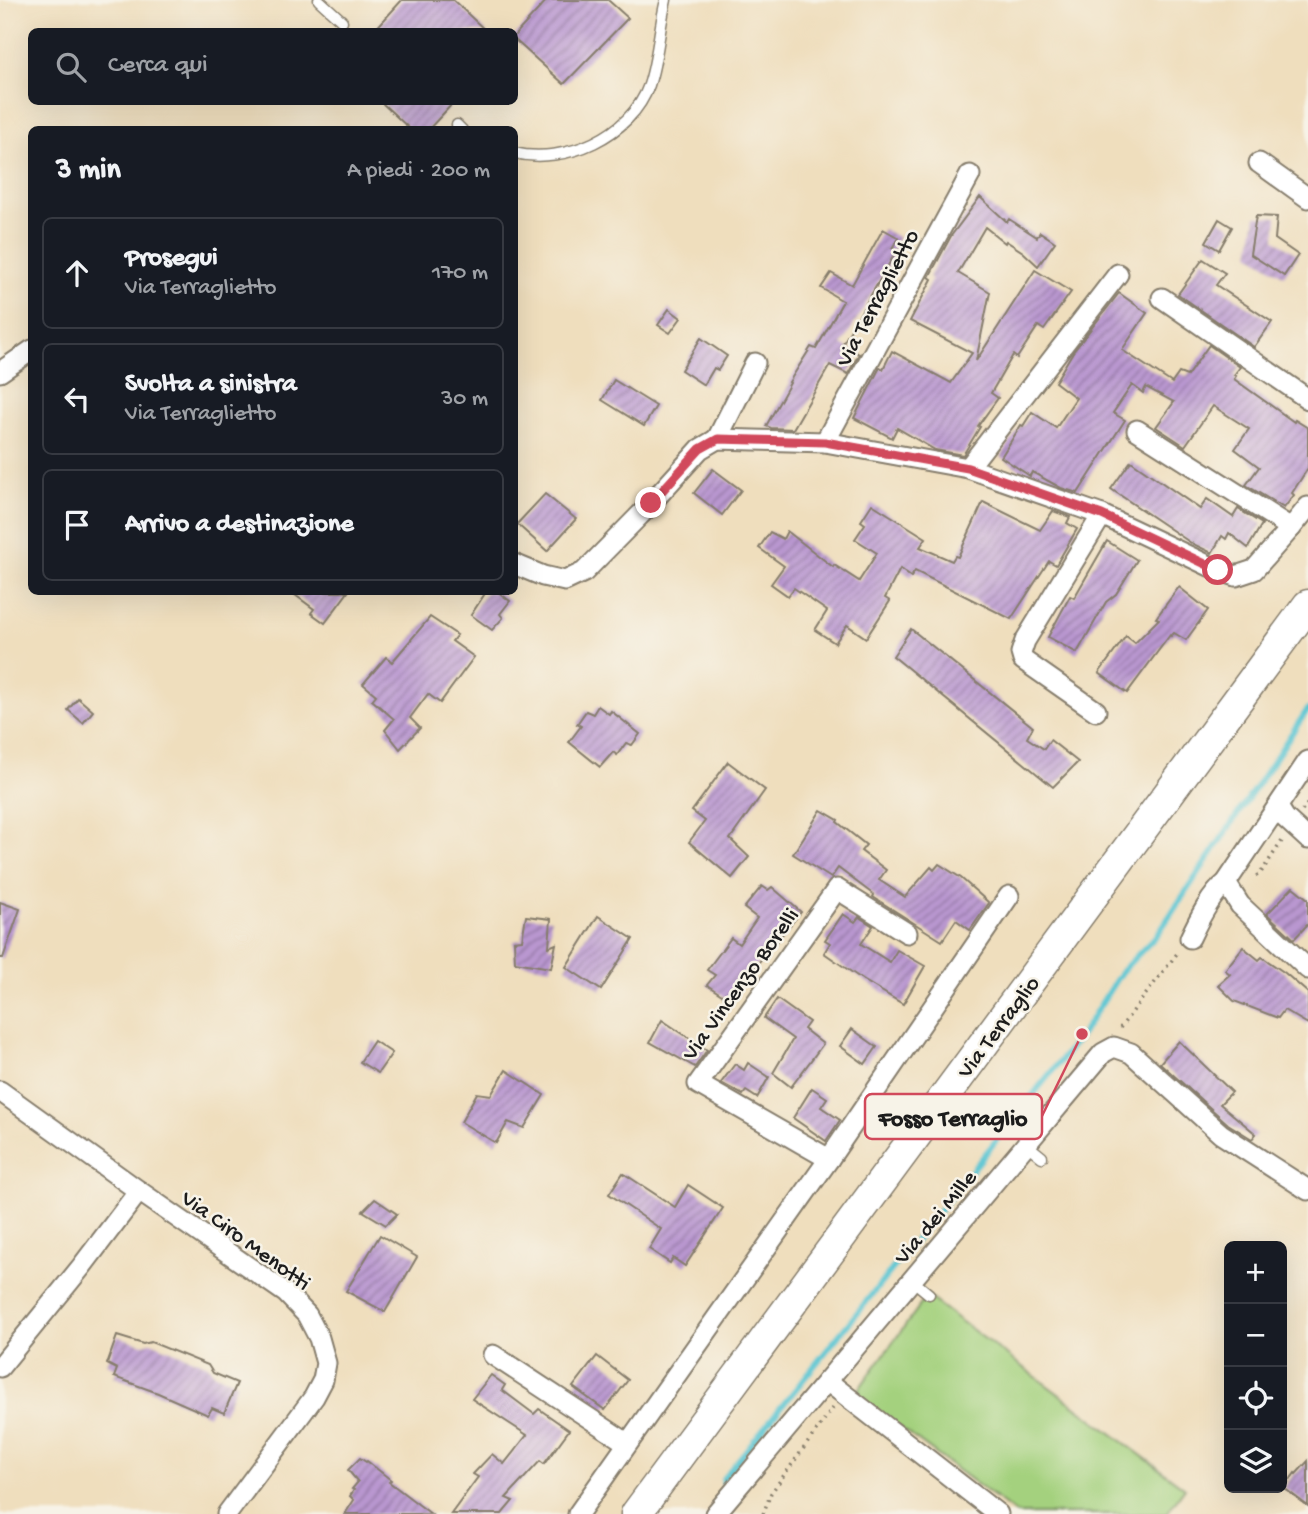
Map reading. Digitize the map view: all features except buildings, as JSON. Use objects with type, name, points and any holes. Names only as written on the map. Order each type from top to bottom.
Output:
[{"type":"main road","name":"Via Terraglio","points":[[636,1514],[1308,605]]},
{"type":"street","points":[[1259,163],[1308,198]]},
{"type":"street","name":"Via Terraglietto","points":[[825,442],[970,175]]},
{"type":"street","points":[[968,468],[1118,274]]},
{"type":"street","points":[[1162,298],[1308,399]]},
{"type":"street","points":[[0,372],[28,353]]},
{"type":"street","points":[[718,439],[755,363]]},
{"type":"street","points":[[1137,430],[1292,528]]},
{"type":"street","points":[[518,566],[565,581],[584,572],[644,512],[700,449],[718,439],[825,442],[968,468],[1102,515],[1236,576],[1254,569],[1308,507]]},
{"type":"street","points":[[1096,711],[1023,660],[1021,653],[1025,640],[1102,515]]},
{"type":"street","points":[[1190,938],[1220,887],[1226,883],[1308,761]]},
{"type":"street","points":[[1278,807],[1282,815],[1308,839]]},
{"type":"street","points":[[1226,883],[1240,905],[1308,969]]},
{"type":"street","name":"Via Vincenzo Borelli","points":[[829,1159],[698,1084],[837,889],[907,933]]},
{"type":"street","points":[[578,1514],[829,1159],[1009,896]]},
{"type":"street","points":[[1114,1047],[1131,1053],[1221,1134],[1308,1190]]},
{"type":"street","name":"Via dei Mille","points":[[717,1512],[1103,1053],[1114,1047]]},
{"type":"street","name":"Via Ciro Menotti","points":[[0,1091],[286,1293],[307,1315],[326,1363],[323,1380],[314,1397],[227,1514]]},
{"type":"street","points":[[0,1367],[139,1191]]},
{"type":"street","points":[[493,1355],[627,1443]]},
{"type":"street","points":[[827,1381],[998,1514]]},
{"type":"lane","points":[[319,0],[342,21]]},
{"type":"lane","points":[[518,153],[548,157],[576,150],[603,138],[622,124],[638,107],[648,87],[666,0]]},
{"type":"lane","points":[[1026,1144],[1042,1157]]},
{"type":"lane","points":[[912,1280],[929,1294]]},
{"type":"path","points":[[1114,1047],[1116,1033],[1190,938]]},
{"type":"green space","points":[[927,1296],[1185,1488],[1166,1514],[1017,1514],[855,1394]]},
{"type":"waterway","points":[[726,1492],[723,1479],[1082,1034],[1121,972],[1157,935],[1308,709]]},
{"type":"place","name":"Fosso Terraglio","points":[[1082,1034]]},
{"type":"route","points":[[651,503],[700,449],[718,439],[825,442],[968,468],[1102,515],[1218,570]]}]
